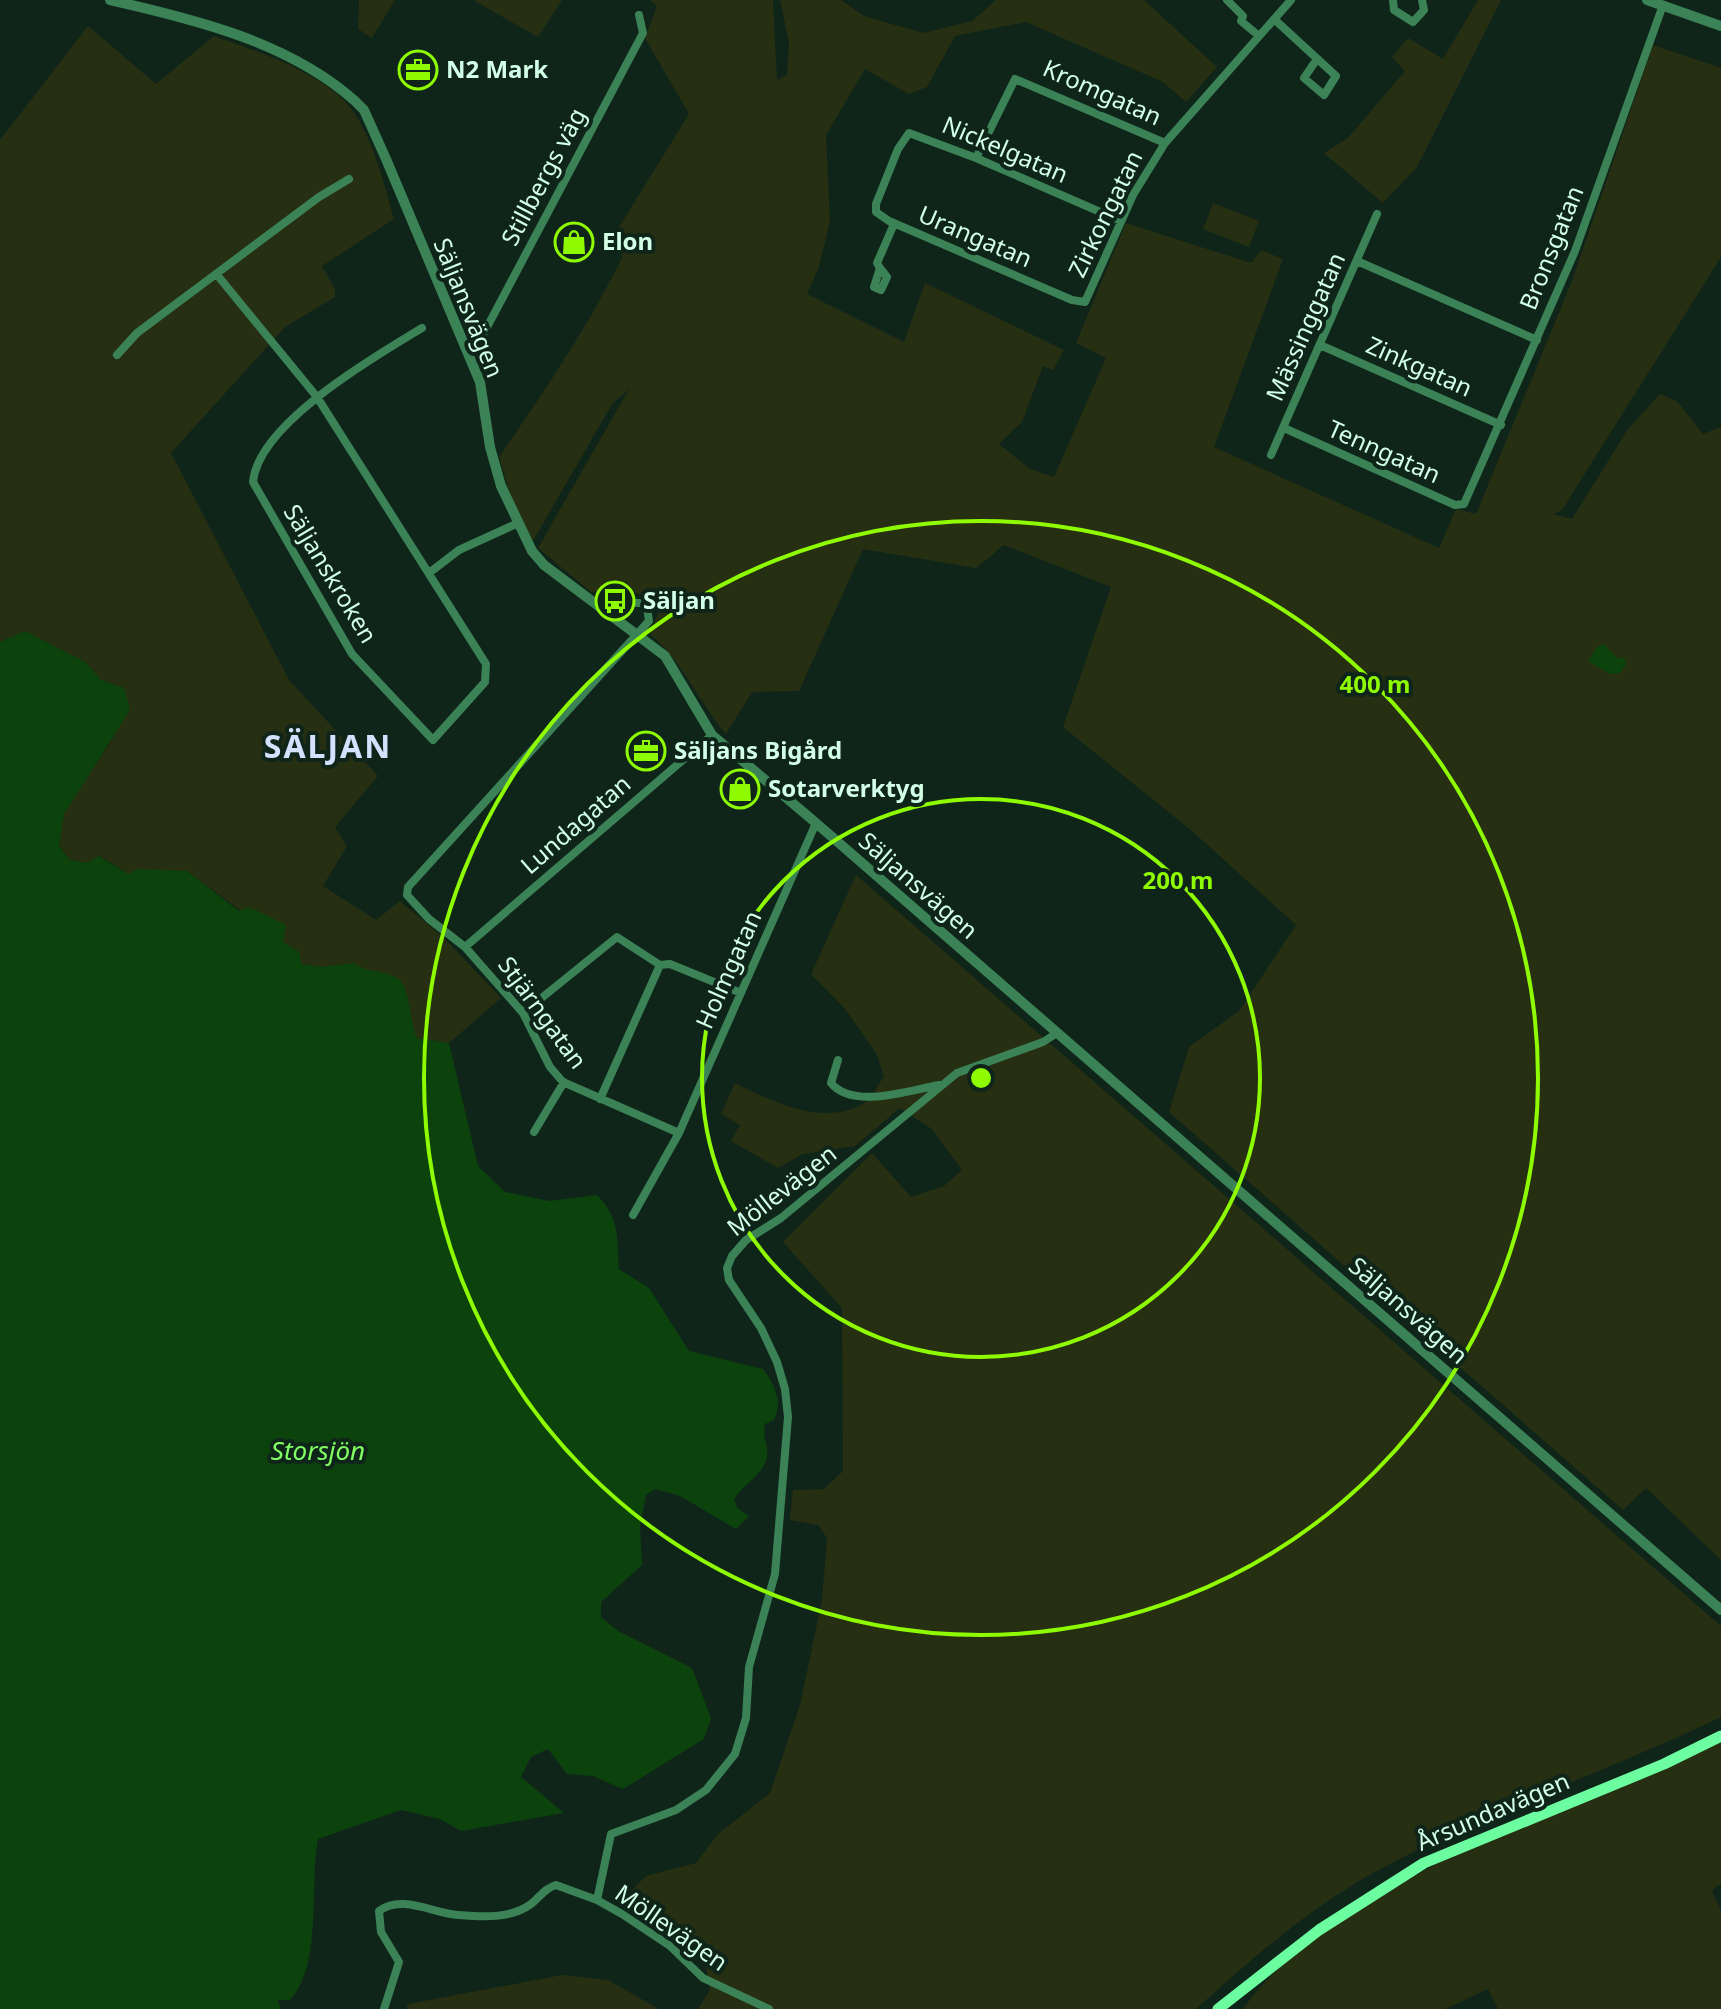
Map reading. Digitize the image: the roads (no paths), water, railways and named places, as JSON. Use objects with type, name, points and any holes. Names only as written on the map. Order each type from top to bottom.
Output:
[{"type":"main road","name":"Årsundavägen","points":[[1218,2009],[1319,1930],[1424,1863],[1664,1764],[1721,1736]]},
{"type":"street","name":"Säljansvägen","points":[[110,0],[211,26],[272,49],[333,83],[355,101],[364,110],[386,159],[480,382],[490,447],[501,486],[516,524],[537,558],[665,656],[712,735],[1721,1610]]},
{"type":"street","points":[[1227,0],[1243,16],[1241,21],[1259,36]]},
{"type":"street","name":"Zirkongatan","points":[[1085,302],[1121,221],[1165,143],[1291,0]]},
{"type":"street","points":[[1393,0],[1394,10],[1413,22],[1424,10],[1422,0]]},
{"type":"street","points":[[1647,0],[1721,26]]},
{"type":"street","name":"Bronsgatan","points":[[1468,500],[1575,251],[1663,5]]},
{"type":"street","name":"Stillbergs väg","points":[[469,355],[485,331],[643,33],[639,15]]},
{"type":"street","points":[[1274,19],[1317,59]]},
{"type":"street","name":"Kromgatan","points":[[976,158],[1015,79],[1165,143]]},
{"type":"street","name":"Nickelgatan","points":[[876,212],[898,149],[909,133],[976,158],[1121,221]]},
{"type":"street","points":[[117,355],[137,333],[218,276],[319,197],[349,179]]},
{"type":"street","name":"Urangatan","points":[[876,212],[894,224],[1072,300],[1085,302]]},
{"type":"street","name":"Mässinggatan","points":[[1271,455],[1377,214]]},
{"type":"street","name":"Urangatan","points":[[880,268],[877,263],[894,224]]},
{"type":"street","points":[[1357,261],[1537,340]]},
{"type":"street","points":[[218,276],[317,397],[429,573],[459,550],[516,524]]},
{"type":"street","name":"Säljanskroken","points":[[422,328],[317,397],[258,459],[253,482],[352,654],[433,740],[485,682],[486,664],[429,573]]},
{"type":"street","name":"Zinkgatan","points":[[1320,345],[1501,425]]},
{"type":"street","name":"Tenngatan","points":[[1284,428],[1455,505],[1468,500]]},
{"type":"street","points":[[593,602],[631,601],[645,605],[649,621],[639,635]]},
{"type":"street","name":"Stjärngatan","points":[[639,635],[408,887],[407,895],[412,903],[465,947],[523,1013],[550,1067],[564,1082],[679,1133]]},
{"type":"street","name":"Lundagatan","points":[[465,947],[712,735]]},
{"type":"street","name":"Holmgatan","points":[[679,1133],[816,823]]},
{"type":"street","points":[[523,1013],[613,938],[624,938],[660,965],[670,964],[741,993]]},
{"type":"street","points":[[600,1099],[660,965]]},
{"type":"street","name":"Möllevägen","points":[[597,1900],[611,1834],[694,1800],[726,1769],[742,1738],[749,1667],[775,1574],[788,1417],[785,1389],[777,1362],[761,1328],[729,1280],[728,1263],[746,1240],[781,1218],[808,1192],[861,1154],[940,1085],[966,1069],[1043,1042],[1057,1033]]},
{"type":"street","points":[[838,1060],[831,1083],[847,1095],[880,1095],[940,1085]]},
{"type":"street","points":[[534,1132],[564,1082]]},
{"type":"street","points":[[633,1215],[679,1133]]},
{"type":"street","name":"Möllevägen","points":[[384,2009],[399,1962],[378,1924],[379,1911],[386,1906],[412,1906],[455,1915],[507,1915],[525,1908],[556,1885],[597,1900],[661,1939],[703,1978],[769,2009]]},
{"type":"water","name":"Storsjön","points":[[25,631],[85,662],[101,680],[124,688],[130,710],[64,814],[59,846],[70,860],[87,863],[99,856],[128,874],[137,869],[187,871],[239,911],[249,907],[286,925],[283,942],[299,952],[301,964],[321,967],[354,963],[397,978],[405,988],[417,1038],[449,1043],[478,1166],[505,1192],[549,1201],[597,1195],[614,1221],[619,1269],[649,1288],[689,1351],[763,1369],[778,1400],[774,1420],[765,1424],[765,1463],[734,1499],[738,1509],[749,1516],[736,1529],[680,1496],[655,1489],[646,1495],[640,1526],[642,1565],[601,1602],[601,1617],[618,1631],[692,1668],[711,1718],[704,1739],[623,1789],[593,1776],[567,1774],[548,1749],[531,1757],[521,1777],[564,1813],[461,1831],[440,1819],[401,1810],[318,1839],[307,1966],[290,2000],[278,2000],[281,2009],[0,2009],[0,642]]},
{"type":"water","points":[[1604,644],[1617,658],[1625,658],[1626,664],[1620,673],[1610,674],[1588,661],[1598,646]]},
{"type":"place","name":"N2 Mark","points":[[418,70]]},
{"type":"place","name":"Elon","points":[[574,242]]},
{"type":"place","name":"Säljan","points":[[615,601]]},
{"type":"place","name":"Säljans Bigård","points":[[646,751]]},
{"type":"place","name":"Sotarverktyg","points":[[740,789]]},
{"type":"district","name":"SÄLJAN","points":[[328,747]]}]
